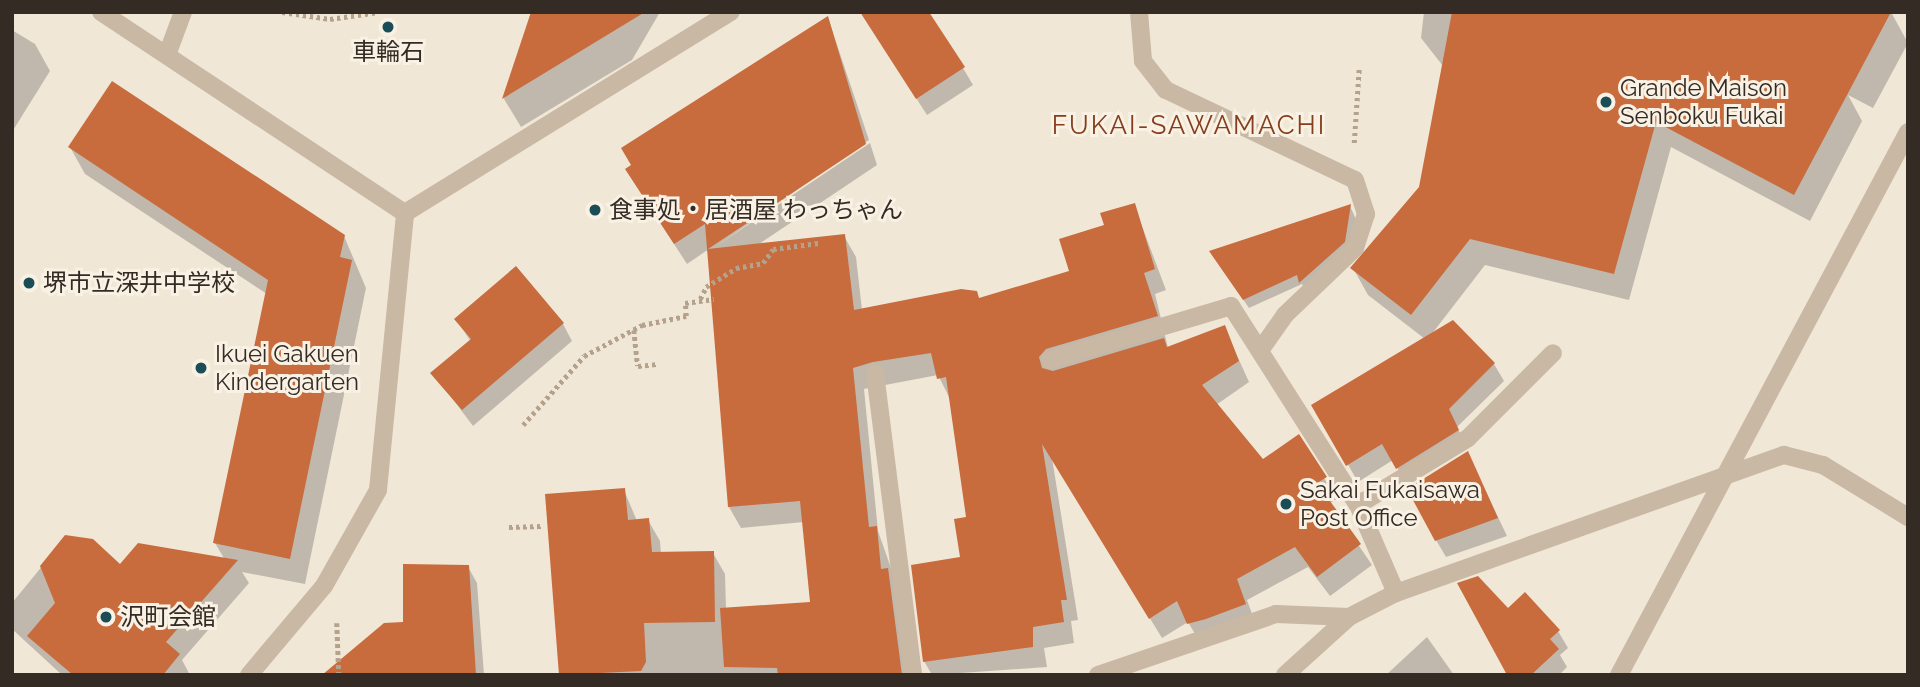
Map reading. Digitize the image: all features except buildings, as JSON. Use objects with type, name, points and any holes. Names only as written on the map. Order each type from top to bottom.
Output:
[{"type":"street","points":[[101,12],[405,214]]},
{"type":"street","points":[[167,55],[183,12]]},
{"type":"street","points":[[405,214],[731,12]]},
{"type":"street","points":[[1139,12],[1143,61],[1166,90],[1352,175],[1366,214],[1355,248],[1284,315],[1261,349]]},
{"type":"street","points":[[1619,675],[1727,475],[1812,302],[1908,132]]},
{"type":"street","points":[[250,675],[324,586],[378,490],[405,214]]},
{"type":"street","points":[[1049,360],[1231,306],[1261,349],[1358,505],[1396,593]]},
{"type":"street","points":[[1358,505],[1468,438],[1553,353]]},
{"type":"street","points":[[875,373],[913,675]]},
{"type":"street","points":[[1285,675],[1349,617],[1396,593],[1635,513],[1784,455],[1823,465],[1908,517]]},
{"type":"street","points":[[1098,675],[1276,614],[1349,617]]},
{"type":"path","points":[[282,12],[330,19],[379,12]]},
{"type":"path","points":[[1352,175],[1359,68]]},
{"type":"path","points":[[700,300],[706,287],[736,268],[763,263],[773,248],[819,243]]},
{"type":"path","points":[[523,425],[584,356],[634,330],[686,316],[685,303],[714,299]]},
{"type":"path","points":[[634,330],[638,366],[656,364]]},
{"type":"path","points":[[509,527],[541,526]]},
{"type":"place","name":"車輪石","points":[[388,27]]},
{"type":"place","name":"Grande Maison Senboku Fukai","points":[[1606,102]]},
{"type":"place","name":"食事処・居酒屋 わっちゃん","points":[[595,210]]},
{"type":"place","name":"堺市立深井中学校","points":[[29,283]]},
{"type":"place","name":"Ikuei Gakuen Kindergarten","points":[[201,368]]},
{"type":"place","name":"Sakai Fukaisawa Post Office","points":[[1286,504]]},
{"type":"place","name":"沢町会館","points":[[106,617]]},
{"type":"district","name":"FUKAI-SAWAMACHI","points":[[1189,126]]}]
